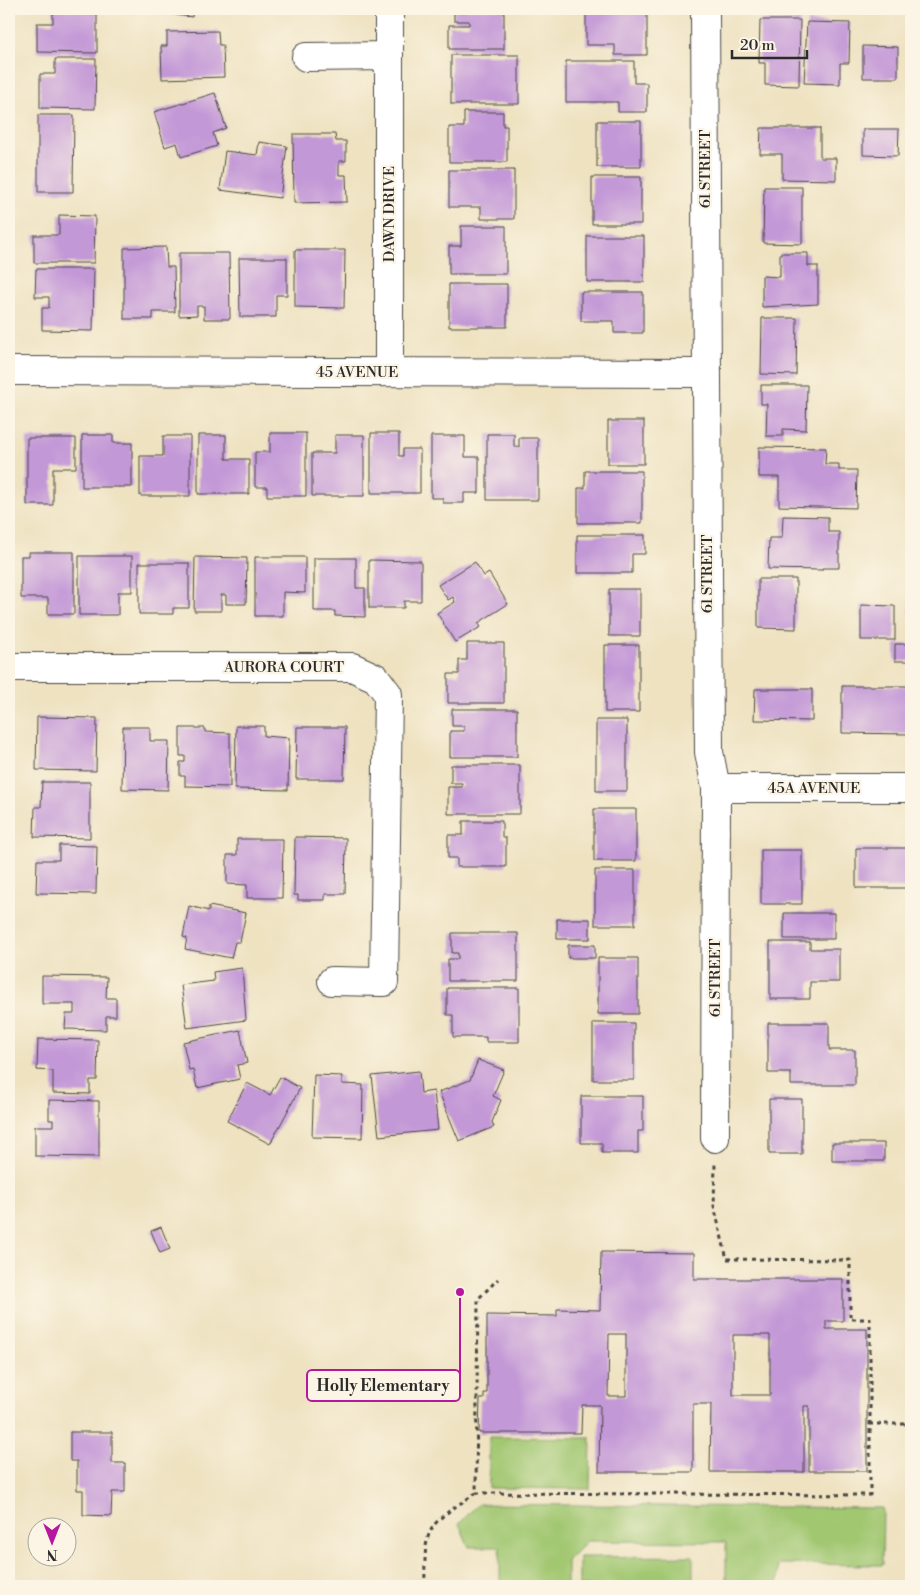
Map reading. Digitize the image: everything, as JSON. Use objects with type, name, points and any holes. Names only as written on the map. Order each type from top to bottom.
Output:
[{"type":"street","name":"DAWN DRIVE","points":[[389,9],[389,372]]},
{"type":"street","name":"61 STREET","points":[[705,9],[709,752],[716,788],[714,1138]]},
{"type":"street","points":[[306,57],[389,56]]},
{"type":"street","name":"45 AVENUE","points":[[9,371],[706,373]]},
{"type":"street","name":"AURORA COURT","points":[[9,667],[352,667],[376,678],[388,694],[384,982],[332,982]]},
{"type":"street","name":"45A AVENUE","points":[[716,788],[911,788]]},
{"type":"path","points":[[425,1586],[425,1545],[430,1530],[444,1514],[476,1492],[870,1496],[870,1319],[850,1319],[850,1260],[727,1259],[714,1206],[714,1138]]},
{"type":"path","points":[[476,1492],[478,1299],[498,1279]]},
{"type":"path","points":[[869,1424],[911,1424]]},
{"type":"green space","points":[[489,1437],[591,1438],[590,1489],[489,1488]]},
{"type":"green space","points":[[478,1504],[883,1508],[882,1565],[778,1564],[778,1586],[726,1586],[726,1542],[587,1541],[567,1561],[567,1586],[500,1586],[500,1547],[469,1547],[459,1524]]},
{"type":"green space","points":[[693,1556],[693,1586],[579,1586],[579,1557]]},
{"type":"building","points":[[53,9],[97,9],[97,53],[37,52],[37,23],[53,23]]},
{"type":"building","points":[[163,9],[193,9],[192,17],[163,13]]},
{"type":"building","points":[[454,9],[504,9],[504,49],[449,49],[449,25],[469,25],[469,21],[454,21]]},
{"type":"building","points":[[586,9],[647,9],[647,55],[615,55],[615,45],[586,45]]},
{"type":"building","points":[[760,20],[800,20],[799,86],[765,85],[765,63],[759,63]]},
{"type":"building","points":[[807,22],[850,23],[849,63],[840,63],[840,84],[804,83]]},
{"type":"building","points":[[218,31],[219,45],[223,45],[224,77],[162,79],[161,46],[167,46],[167,32]]},
{"type":"building","points":[[863,46],[898,47],[898,78],[863,78]]},
{"type":"building","points":[[451,55],[519,55],[519,104],[451,104]]},
{"type":"building","points":[[55,59],[96,59],[95,109],[40,108],[40,74],[55,74]]},
{"type":"building","points":[[566,61],[634,61],[634,83],[647,83],[647,112],[618,112],[618,102],[566,102]]},
{"type":"building","points":[[215,93],[226,128],[213,133],[217,146],[181,157],[177,143],[165,147],[154,112]]},
{"type":"building","points":[[464,112],[503,112],[503,126],[507,126],[507,162],[449,162],[449,127],[464,127]]},
{"type":"building","points":[[38,115],[74,115],[73,192],[38,192]]},
{"type":"building","points":[[597,121],[641,121],[641,167],[597,167]]},
{"type":"building","points":[[761,128],[820,128],[820,158],[836,158],[836,180],[782,179],[782,154],[760,154]]},
{"type":"building","points":[[863,129],[899,129],[898,156],[863,155]]},
{"type":"building","points":[[293,134],[335,134],[336,141],[346,141],[346,161],[339,161],[339,175],[346,175],[347,202],[294,203]]},
{"type":"building","points":[[259,142],[287,146],[280,198],[220,190],[225,151],[257,155]]},
{"type":"building","points":[[449,170],[514,170],[514,219],[481,219],[481,207],[449,207]]},
{"type":"building","points":[[592,177],[641,177],[641,224],[592,224]]},
{"type":"building","points":[[764,187],[802,187],[802,244],[763,243]]},
{"type":"building","points":[[59,215],[95,216],[94,263],[34,263],[34,235],[59,235]]},
{"type":"building","points":[[461,226],[506,226],[506,274],[449,274],[449,246],[461,246]]},
{"type":"building","points":[[587,236],[644,236],[644,282],[587,282]]},
{"type":"building","points":[[166,247],[167,267],[174,267],[175,312],[153,312],[153,319],[124,319],[124,248]]},
{"type":"building","points":[[295,250],[345,250],[344,308],[295,307]]},
{"type":"building","points":[[179,253],[229,253],[230,319],[204,319],[204,306],[197,306],[197,315],[179,316]]},
{"type":"building","points":[[780,253],[808,253],[808,266],[818,266],[818,304],[762,307],[762,276],[780,277]]},
{"type":"building","points":[[239,258],[287,258],[287,295],[276,295],[276,317],[240,317]]},
{"type":"building","points":[[36,269],[94,269],[93,331],[42,330],[42,308],[49,308],[49,297],[35,297]]},
{"type":"building","points":[[449,284],[507,284],[507,327],[449,327]]},
{"type":"building","points":[[581,292],[643,292],[643,333],[614,333],[614,321],[581,321]]},
{"type":"building","points":[[762,318],[797,318],[796,375],[761,374]]},
{"type":"building","points":[[761,385],[807,385],[806,430],[783,429],[783,436],[766,436],[767,404],[761,404]]},
{"type":"building","points":[[608,421],[644,421],[644,464],[608,464]]},
{"type":"building","points":[[270,433],[306,433],[306,496],[267,496],[267,487],[255,487],[255,452],[270,452]]},
{"type":"building","points":[[371,433],[399,433],[399,456],[403,456],[403,449],[420,449],[420,493],[371,493]]},
{"type":"building","points":[[487,434],[514,434],[514,447],[519,447],[519,438],[538,438],[538,500],[487,500]]},
{"type":"building","points":[[82,435],[113,435],[113,443],[132,443],[132,487],[82,487]]},
{"type":"building","points":[[198,435],[226,435],[226,459],[249,459],[249,494],[198,494]]},
{"type":"building","points":[[335,435],[364,435],[364,496],[312,496],[312,453],[335,453]]},
{"type":"building","points":[[163,436],[190,436],[190,496],[140,496],[140,456],[163,456]]},
{"type":"building","points":[[431,436],[465,436],[465,457],[479,457],[479,493],[464,493],[464,503],[443,503],[443,498],[431,498]]},
{"type":"building","points":[[27,438],[76,438],[76,468],[53,468],[53,505],[27,505]]},
{"type":"building","points":[[759,447],[826,448],[825,464],[839,464],[839,470],[857,470],[856,508],[779,506],[779,477],[759,477]]},
{"type":"building","points":[[585,471],[642,471],[642,523],[578,523],[578,488],[585,488]]},
{"type":"building","points":[[783,516],[828,517],[828,532],[839,532],[839,568],[822,568],[822,570],[768,569],[769,538],[782,538]]},
{"type":"building","points":[[577,535],[645,535],[645,554],[632,554],[632,573],[577,573]]},
{"type":"building","points":[[29,552],[74,552],[74,614],[48,614],[48,598],[21,598],[21,556],[29,556]]},
{"type":"building","points":[[79,556],[132,556],[132,592],[118,592],[118,615],[79,615]]},
{"type":"building","points":[[195,557],[247,558],[246,604],[226,604],[226,595],[221,595],[221,611],[194,611]]},
{"type":"building","points":[[255,557],[305,557],[305,593],[283,592],[283,616],[255,616]]},
{"type":"building","points":[[314,558],[356,558],[356,588],[365,588],[365,617],[335,616],[335,611],[314,611]]},
{"type":"building","points":[[369,560],[421,561],[421,601],[404,601],[404,608],[369,608]]},
{"type":"building","points":[[475,562],[484,576],[489,573],[508,604],[478,623],[481,627],[455,642],[437,613],[455,602],[453,597],[448,600],[438,585]]},
{"type":"building","points":[[139,563],[189,563],[189,608],[173,608],[173,614],[139,614]]},
{"type":"building","points":[[758,579],[796,579],[796,629],[758,628]]},
{"type":"building","points":[[909,585],[911,585],[911,613],[909,613]]},
{"type":"building","points":[[609,589],[640,589],[640,636],[609,636]]},
{"type":"building","points":[[861,605],[895,606],[895,640],[861,640]]},
{"type":"building","points":[[467,643],[504,643],[504,703],[448,703],[448,674],[459,674],[459,660],[467,660]]},
{"type":"building","points":[[895,644],[911,644],[911,661],[895,661]]},
{"type":"building","points":[[605,645],[639,645],[639,712],[605,712]]},
{"type":"building","points":[[842,686],[910,686],[909,734],[842,733]]},
{"type":"building","points":[[755,689],[812,689],[812,721],[754,720]]},
{"type":"building","points":[[452,709],[517,709],[517,757],[450,757],[450,731],[464,731],[464,726],[452,726]]},
{"type":"building","points":[[37,717],[97,718],[96,771],[36,770]]},
{"type":"building","points":[[596,720],[627,720],[627,791],[596,791]]},
{"type":"building","points":[[236,726],[264,726],[264,736],[289,738],[288,790],[235,789]]},
{"type":"building","points":[[123,727],[150,727],[150,741],[169,741],[168,790],[122,789]]},
{"type":"building","points":[[297,727],[345,727],[344,779],[296,779]]},
{"type":"building","points":[[180,728],[205,728],[205,732],[230,733],[230,787],[185,786],[185,776],[180,776],[180,762],[185,762],[185,756],[180,756]]},
{"type":"building","points":[[451,765],[520,765],[520,814],[448,814],[448,787],[462,787],[462,783],[451,783]]},
{"type":"building","points":[[42,782],[90,782],[90,838],[34,837],[35,807],[41,807]]},
{"type":"building","points":[[594,809],[636,809],[636,861],[594,861]]},
{"type":"building","points":[[463,821],[502,821],[502,838],[506,838],[506,867],[457,867],[457,858],[448,858],[448,835],[463,835]]},
{"type":"building","points":[[295,837],[346,838],[345,894],[325,894],[325,900],[298,900],[298,895],[294,895]]},
{"type":"building","points":[[237,839],[283,839],[282,898],[247,898],[247,885],[227,884],[227,855],[237,855]]},
{"type":"building","points":[[59,845],[97,846],[96,894],[36,893],[37,860],[59,860]]},
{"type":"building","points":[[856,848],[911,848],[911,888],[856,888]]},
{"type":"building","points":[[761,850],[802,850],[802,904],[761,904]]},
{"type":"building","points":[[595,870],[635,870],[635,925],[595,925]]},
{"type":"building","points":[[189,906],[209,911],[209,906],[246,913],[240,942],[235,942],[231,958],[185,949],[187,938],[183,937]]},
{"type":"building","points":[[784,913],[834,913],[834,939],[784,939]]},
{"type":"building","points":[[557,919],[590,919],[590,939],[557,939]]},
{"type":"building","points":[[452,933],[518,933],[518,981],[448,981],[448,959],[458,959],[458,953],[452,953]]},
{"type":"building","points":[[770,942],[810,942],[810,949],[839,949],[839,982],[810,982],[810,999],[770,999]]},
{"type":"building","points":[[568,945],[595,945],[595,958],[568,958]]},
{"type":"building","points":[[598,958],[638,958],[638,1014],[598,1014]]},
{"type":"building","points":[[242,968],[246,1020],[187,1028],[181,985],[214,981],[213,972]]},
{"type":"building","points":[[42,976],[107,977],[106,998],[116,998],[116,1016],[106,1016],[106,1030],[65,1029],[66,1014],[74,1014],[74,1004],[42,1004]]},
{"type":"building","points":[[447,988],[519,988],[519,1042],[486,1042],[486,1037],[453,1037],[453,1015],[447,1015]]},
{"type":"building","points":[[593,1023],[634,1023],[634,1080],[593,1080]]},
{"type":"building","points":[[768,1023],[829,1023],[829,1050],[855,1050],[855,1085],[791,1085],[791,1073],[768,1073]]},
{"type":"building","points":[[240,1030],[247,1063],[237,1065],[240,1079],[197,1088],[193,1069],[189,1070],[183,1042]]},
{"type":"building","points":[[38,1039],[98,1040],[97,1080],[90,1080],[90,1094],[53,1093],[53,1071],[37,1070]]},
{"type":"building","points":[[478,1060],[504,1070],[493,1096],[501,1100],[492,1122],[494,1127],[459,1141],[439,1092],[470,1080]]},
{"type":"building","points":[[419,1071],[421,1093],[434,1091],[438,1130],[379,1136],[372,1076]]},
{"type":"building","points":[[314,1075],[342,1076],[342,1084],[363,1085],[362,1138],[312,1137]]},
{"type":"building","points":[[280,1077],[300,1088],[270,1144],[227,1121],[247,1083],[270,1095]]},
{"type":"building","points":[[581,1096],[643,1096],[643,1131],[638,1131],[638,1153],[602,1153],[602,1143],[581,1143]]},
{"type":"building","points":[[769,1099],[802,1099],[802,1154],[769,1154]]},
{"type":"building","points":[[49,1100],[99,1101],[99,1157],[35,1156],[35,1126],[53,1126],[53,1120],[49,1120]]},
{"type":"building","points":[[832,1143],[884,1143],[884,1161],[832,1161]]},
{"type":"building","points":[[161,1227],[170,1249],[160,1253],[151,1231]]},
{"type":"building","points":[[601,1252],[694,1253],[694,1279],[843,1279],[843,1321],[826,1321],[826,1329],[867,1329],[867,1471],[809,1471],[809,1406],[804,1406],[804,1472],[710,1472],[711,1404],[693,1404],[693,1472],[599,1472],[600,1405],[582,1405],[581,1433],[479,1433],[480,1399],[484,1399],[484,1393],[487,1393],[487,1315],[557,1316],[557,1309],[600,1310]],"holes":[[[609,1334],[626,1334],[626,1396],[608,1396]],[[733,1335],[770,1335],[770,1395],[733,1395]]]},
{"type":"building","points":[[70,1432],[112,1432],[112,1463],[125,1463],[125,1492],[112,1492],[111,1516],[83,1515],[83,1490],[77,1490],[77,1461],[70,1461]]},
{"type":"place","name":"Holly Elementary","points":[[460,1292]]}]
